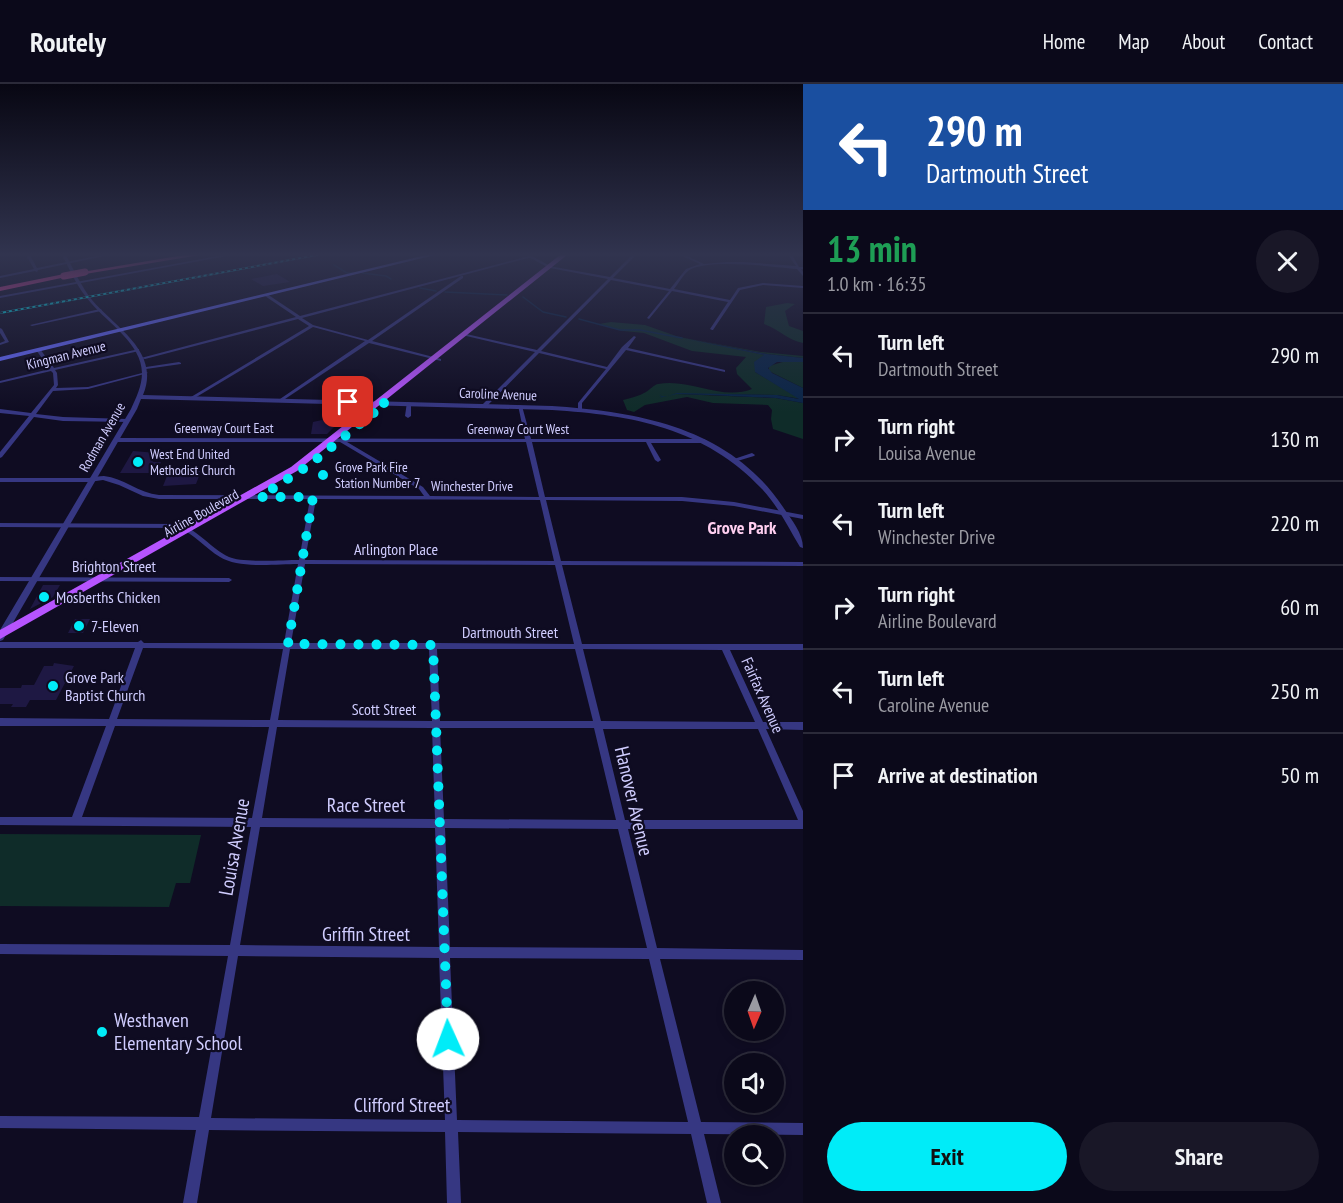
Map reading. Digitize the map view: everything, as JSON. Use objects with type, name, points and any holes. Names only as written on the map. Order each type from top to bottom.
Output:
[{"type":"main road","points":[[0,359],[215,307]]},
{"type":"main road","name":"Airline Boulevard","points":[[1,639],[100,579],[260,497],[304,469],[336,440],[499,307]]},
{"type":"main road","name":"Airline Boulevard","points":[[1,639],[114,579],[294,469],[336,440]]},
{"type":"street","name":"Rodman Avenue","points":[[1,639],[141,397],[146,370],[143,358],[97,307]]},
{"type":"street","points":[[284,307],[312,326],[436,359]]},
{"type":"street","points":[[143,358],[336,307]]},
{"type":"street","points":[[282,400],[418,307]]},
{"type":"street","points":[[484,406],[581,307]]},
{"type":"street","points":[[649,318],[657,307]]},
{"type":"street","points":[[712,329],[725,307]]},
{"type":"street","points":[[32,325],[99,310]]},
{"type":"street","points":[[193,398],[312,326]]},
{"type":"street","points":[[0,328],[7,342],[0,344]]},
{"type":"street","points":[[466,334],[608,368]]},
{"type":"street","points":[[580,409],[580,403],[634,337]]},
{"type":"street","points":[[624,348],[723,371]]},
{"type":"street","points":[[0,456],[53,390],[57,381],[53,371],[38,350]]},
{"type":"street","name":"Kingman Avenue","points":[[0,382],[137,350]]},
{"type":"street","points":[[175,350],[182,357]]},
{"type":"street","points":[[53,390],[88,388],[146,370],[179,363]]},
{"type":"street","name":"Caroline Avenue","points":[[141,397],[520,406],[580,409],[639,417],[675,428],[704,441],[734,460],[765,487],[803,545]]},
{"type":"street","points":[[408,416],[409,403]]},
{"type":"street","name":"Hanover Avenue","points":[[520,406],[714,1203]]},
{"type":"street","points":[[0,411],[83,421],[127,422]]},
{"type":"street","name":"Greenway Court East","points":[[116,440],[336,440]]},
{"type":"street","points":[[336,440],[421,488],[428,498]]},
{"type":"street","name":"Greenway Court West","points":[[336,440],[704,441]]},
{"type":"street","points":[[0,441],[12,441]]},
{"type":"street","points":[[648,441],[658,460]]},
{"type":"street","points":[[734,460],[752,455]]},
{"type":"street","name":"Winchester Drive","points":[[0,480],[110,479],[140,494],[152,497],[682,499],[782,512],[803,517]]},
{"type":"street","name":"Louisa Avenue","points":[[190,1203],[313,497]]},
{"type":"street","points":[[0,525],[176,526],[192,532]]},
{"type":"street","name":"Arlington Place","points":[[192,532],[220,555],[230,560],[803,564]]},
{"type":"street","name":"Brighton Street","points":[[0,579],[229,580]]},
{"type":"street","name":"Dartmouth Street","points":[[1,639],[141,644],[803,647]]},
{"type":"street","points":[[75,822],[141,644]]},
{"type":"street","points":[[433,645],[454,1203]]},
{"type":"street","name":"Fairfax Avenue","points":[[725,646],[803,820]]},
{"type":"street","name":"Scott Street","points":[[0,722],[803,726]]},
{"type":"street","name":"Race Street","points":[[0,821],[803,825]]},
{"type":"street","name":"Griffin Street","points":[[0,949],[803,955]]},
{"type":"street","name":"Clifford Street","points":[[0,1122],[803,1129]]},
{"type":"green space","points":[[766,307],[790,307],[785,311],[789,326],[803,331],[803,343],[792,339],[764,324]]},
{"type":"green space","points":[[611,322],[645,325],[679,337],[761,352],[803,356],[803,358],[767,354],[684,338],[765,355],[755,372],[801,399],[777,395],[677,394],[776,398],[803,403],[803,439],[773,429],[772,410],[768,405],[713,403],[687,397],[645,405],[634,412],[627,410],[623,400],[635,397],[658,384],[682,384],[729,392],[752,389],[737,374],[736,368],[746,357],[692,351],[644,333],[623,331],[599,324]]},
{"type":"green space","points":[[786,361],[803,362],[803,388],[769,371],[769,366]]},
{"type":"green space","points":[[0,834],[201,835],[190,883],[176,883],[169,907],[0,906]]},
{"type":"water","points":[[681,338],[767,354],[803,358],[803,362],[777,362],[768,368],[772,373],[803,388],[803,403],[776,398],[677,394],[668,396],[677,393],[777,395],[799,399],[755,372],[754,362],[764,355]]},
{"type":"building","points":[[322,420],[336,425],[327,434],[311,434],[313,422]]},
{"type":"building","name":"West End United Methodist Church","points":[[133,451],[157,453],[153,462],[161,462],[156,473],[120,473]]},
{"type":"building","points":[[169,471],[201,471],[196,484],[163,486]]},
{"type":"building","name":"Mosberths Chicken","points":[[43,585],[60,585],[53,597],[30,609]]},
{"type":"building","name":"7-Eleven","points":[[75,619],[90,619],[83,633],[68,633]]},
{"type":"building","name":"Grove Park Baptist Church","points":[[54,663],[74,666],[56,700],[30,700],[26,707],[0,704],[0,688],[21,688],[22,685],[34,685],[44,666],[53,666]]},
{"type":"waterway","points":[[537,307],[543,312],[566,317]]},
{"type":"waterway","points":[[579,319],[620,330],[640,330],[682,338]]},
{"type":"railway","points":[[0,313],[32,307]]},
{"type":"place","name":"West End United Methodist Church","points":[[138,462]]},
{"type":"place","name":"Grove Park Fire Station Number 7","points":[[323,475]]},
{"type":"place","name":"Mosberths Chicken","points":[[44,597]]},
{"type":"place","name":"7-Eleven","points":[[79,626]]},
{"type":"place","name":"Grove Park Baptist Church","points":[[53,686]]},
{"type":"place","name":"Westhaven Elementary School","points":[[102,1032]]},
{"type":"district","name":"Grove Park","points":[[742,528]]},
{"type":"route","points":[[348,402],[386,403],[309,465],[260,497],[313,497],[288,644],[433,645],[448,1039]]}]
